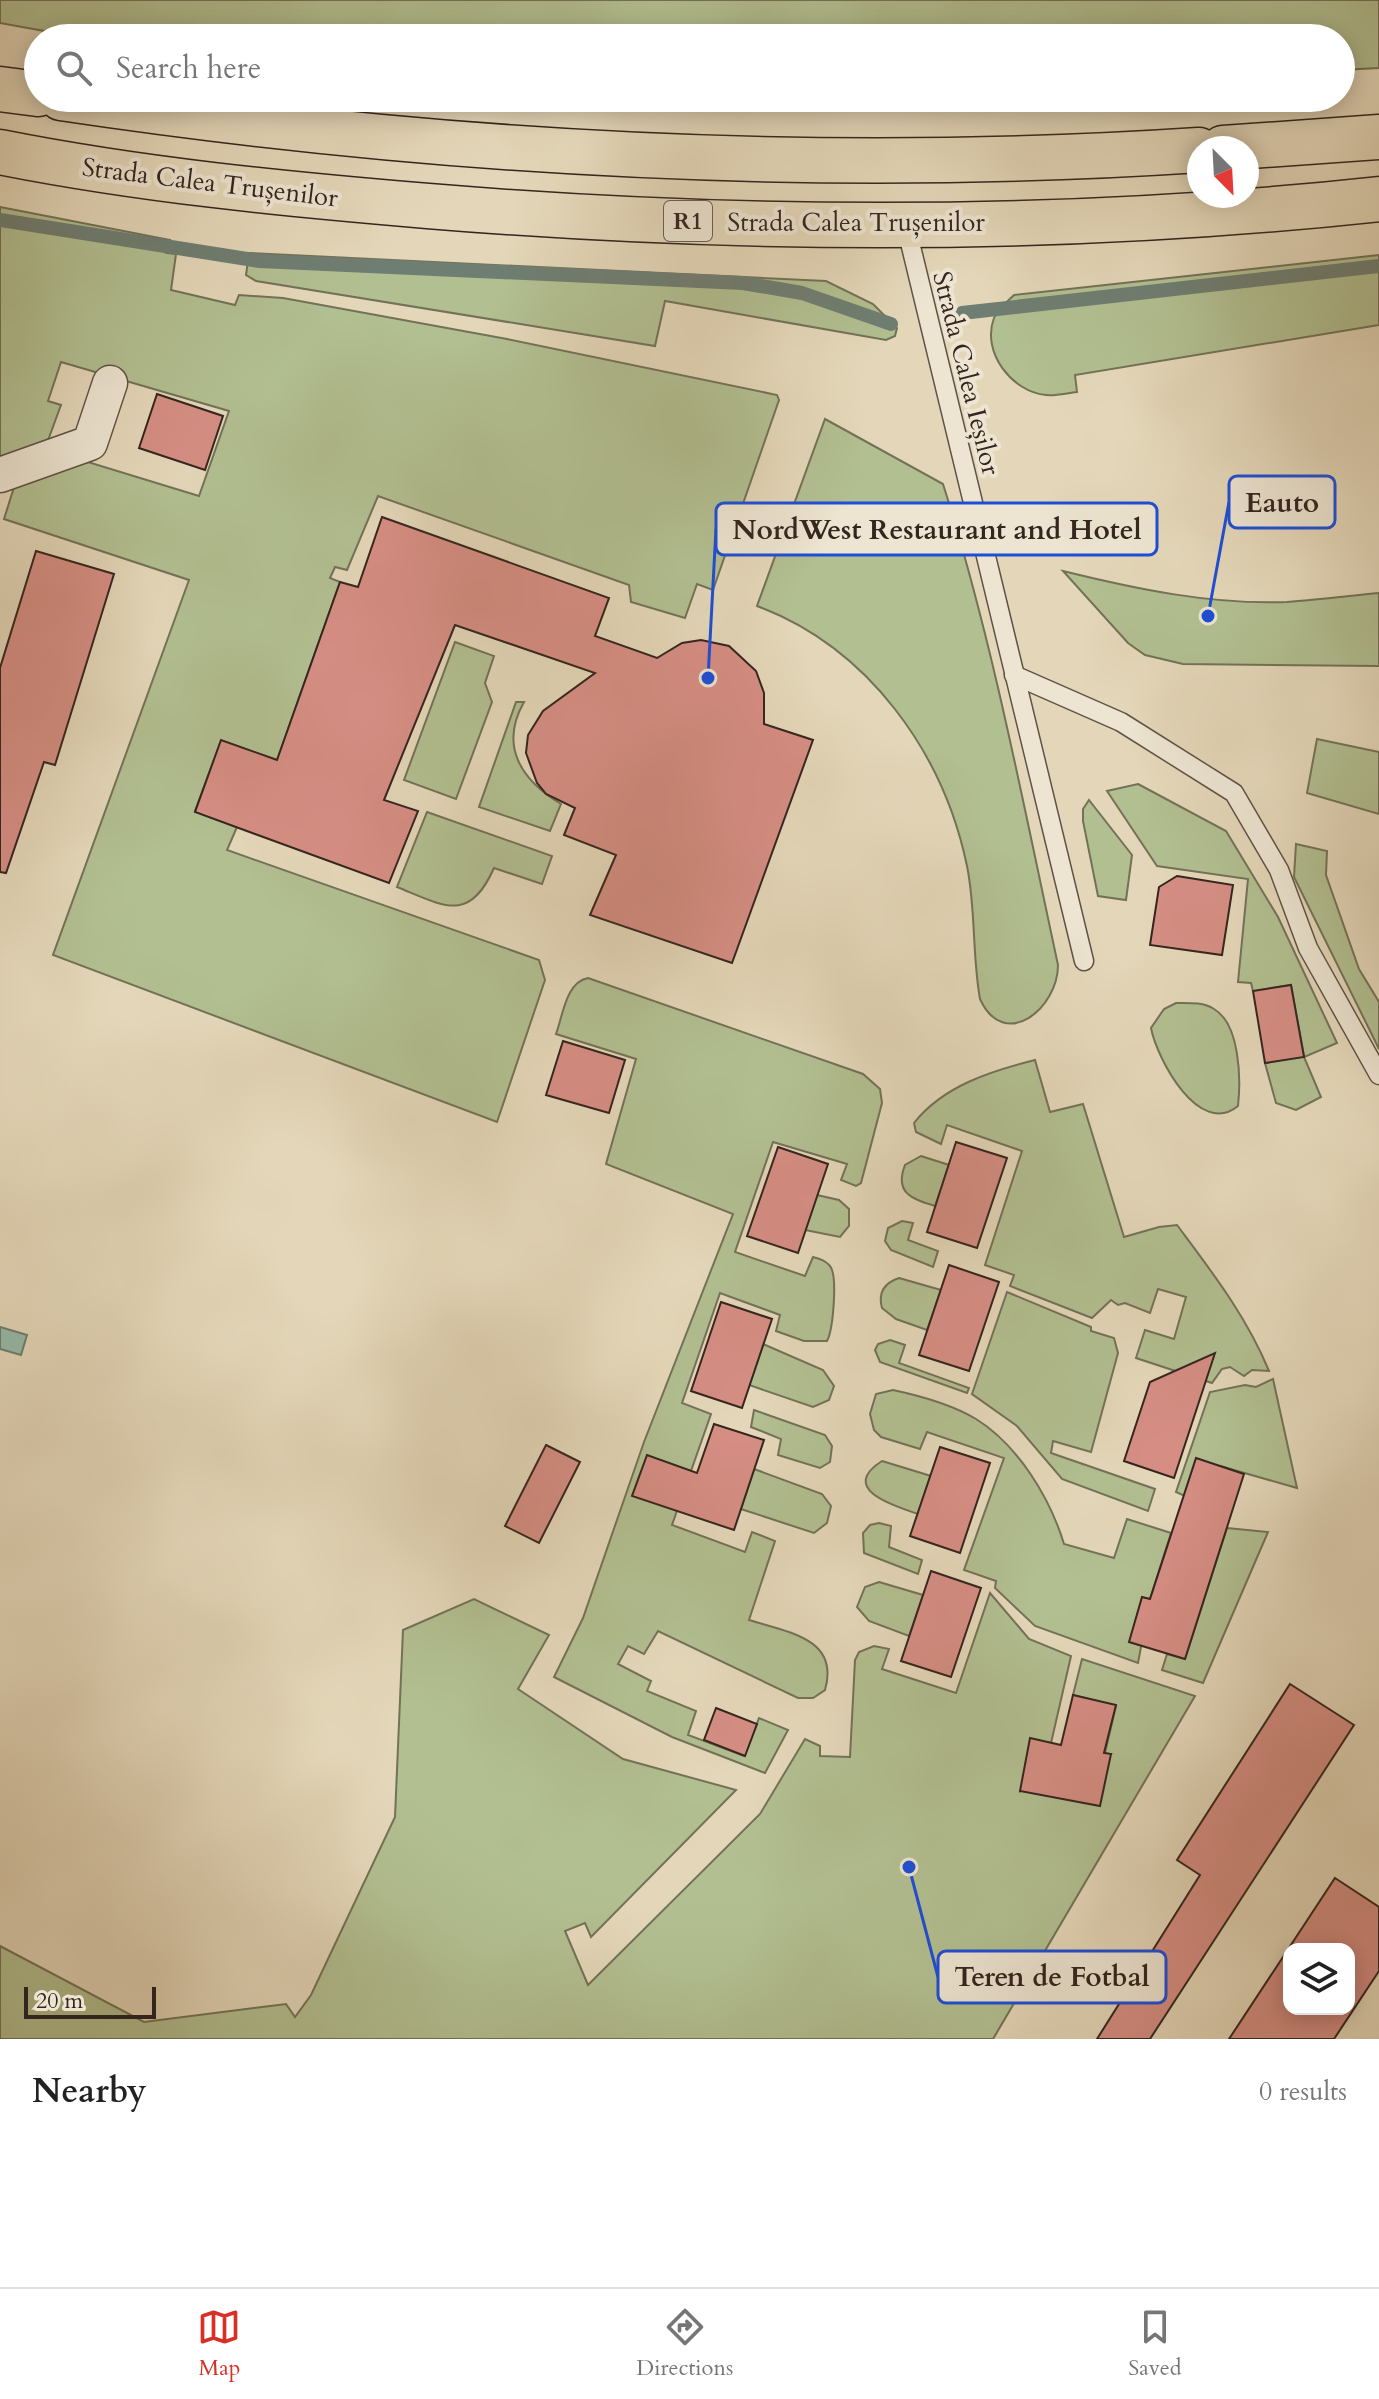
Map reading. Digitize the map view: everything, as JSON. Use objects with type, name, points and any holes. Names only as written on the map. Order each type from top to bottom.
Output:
[{"type":"highway","points":[[0,89],[24,92]]},
{"type":"highway","points":[[153,112],[232,124],[372,138],[615,154],[891,159],[1187,150]]},
{"type":"highway","points":[[1259,145],[1379,137]]},
{"type":"highway","name":"Strada Calea Trușenilor","points":[[0,152],[58,164],[317,197],[585,219],[1031,223],[1379,199]]},
{"type":"street","points":[[0,475],[90,443],[110,383]]},
{"type":"lane","name":"Strada Calea Ieșilor","points":[[905,223],[1084,961]]},
{"type":"lane","points":[[1014,675],[1121,722],[1234,793],[1279,870],[1308,948],[1379,1075]]},
{"type":"shaded area","points":[[0,0],[1379,0],[1379,68],[1355,69],[1355,24],[24,24],[24,27],[0,23]]},
{"type":"shaded area","points":[[0,207],[170,240],[166,253],[176,254],[171,290],[235,305],[239,295],[283,298],[507,339],[777,395],[779,400],[713,590],[697,584],[685,618],[631,602],[629,585],[378,496],[347,570],[335,567],[330,578],[340,582],[277,760],[221,741],[195,811],[237,827],[227,850],[539,960],[545,980],[497,1122],[53,955],[189,580],[4,519],[15,484],[88,462],[199,496],[229,411],[61,362],[48,401],[61,405],[47,443],[0,458]]},
{"type":"shaded area","points":[[249,253],[826,281],[873,304],[897,328],[895,336],[886,340],[665,301],[655,346],[256,281],[246,275]]},
{"type":"shaded area","points":[[1379,255],[1379,325],[1075,375],[1077,392],[1054,395],[1033,392],[1011,378],[1002,368],[992,344],[995,315],[1014,295]]},
{"type":"shaded area","points":[[825,419],[943,484],[992,663],[1058,965],[1056,981],[1040,1009],[1015,1023],[1002,1022],[990,1015],[980,999],[967,866],[956,823],[940,783],[919,744],[894,708],[865,676],[833,648],[797,624],[757,606]]},
{"type":"shaded area","points":[[1063,571],[1146,590],[1231,601],[1287,602],[1379,593],[1379,666],[1183,664],[1145,655],[1128,643]]},
{"type":"shaded area","points":[[455,642],[494,656],[485,683],[492,702],[456,799],[404,780]]},
{"type":"shaded area","points":[[516,702],[524,702],[514,733],[518,760],[535,784],[561,804],[550,831],[479,807]]},
{"type":"shaded area","points":[[1317,739],[1379,752],[1379,814],[1307,793]]},
{"type":"shaded area","points":[[1138,784],[1226,831],[1278,917],[1337,1043],[1304,1057],[1321,1097],[1296,1110],[1276,1103],[1265,1063],[1304,1056],[1291,985],[1253,991],[1251,983],[1238,982],[1248,879],[1157,866],[1107,791]]},
{"type":"shaded area","points":[[1089,800],[1132,855],[1126,900],[1098,896],[1083,821],[1083,809]]},
{"type":"shaded area","points":[[427,812],[552,856],[542,884],[494,868],[475,897],[465,904],[454,906],[428,900],[397,887]]},
{"type":"shaded area","points":[[1296,844],[1327,851],[1326,875],[1359,969],[1379,1002],[1379,1049],[1294,877]]},
{"type":"shaded area","points":[[588,978],[863,1074],[880,1089],[882,1103],[861,1183],[856,1186],[841,1180],[847,1164],[773,1142],[735,1252],[805,1276],[813,1257],[828,1264],[832,1272],[834,1303],[827,1341],[804,1341],[776,1331],[780,1315],[720,1293],[682,1403],[711,1414],[672,1525],[745,1552],[752,1532],[775,1541],[749,1620],[794,1634],[818,1648],[825,1659],[828,1673],[825,1690],[813,1698],[798,1698],[658,1631],[644,1654],[628,1646],[618,1664],[651,1681],[647,1691],[696,1711],[688,1735],[744,1756],[759,1718],[788,1730],[765,1773],[672,1737],[554,1677],[583,1618],[644,1442],[733,1214],[606,1164],[636,1059],[556,1034],[570,992]]},
{"type":"shaded area","points":[[1176,1003],[1196,1003],[1210,1007],[1223,1016],[1237,1053],[1238,1106],[1223,1113],[1209,1112],[1195,1104],[1171,1075],[1151,1028],[1164,1009]]},
{"type":"shaded area","points":[[1035,1060],[1050,1112],[1083,1104],[1124,1237],[1177,1225],[1239,1313],[1269,1371],[1252,1370],[1244,1376],[1230,1367],[1222,1369],[1212,1383],[1136,1358],[1145,1330],[1174,1339],[1186,1297],[1158,1289],[1150,1313],[1125,1303],[1118,1305],[1111,1300],[1092,1318],[1010,1286],[1014,1275],[985,1265],[1022,1151],[947,1125],[941,1144],[916,1132],[914,1123],[953,1090],[985,1075]]},
{"type":"shaded area","points":[[921,1156],[949,1165],[935,1206],[912,1197],[902,1182],[905,1165]]},
{"type":"shaded area","points":[[817,1195],[839,1200],[849,1209],[849,1226],[840,1237],[805,1230]]},
{"type":"shaded area","points":[[902,1221],[913,1223],[908,1240],[938,1251],[933,1267],[891,1250],[885,1241],[888,1228]]},
{"type":"shaded area","points":[[899,1278],[941,1290],[927,1330],[896,1319],[882,1308],[883,1289]]},
{"type":"shaded area","points":[[1007,1292],[1091,1327],[1091,1331],[1114,1338],[1118,1353],[1091,1452],[1053,1441],[1051,1453],[1155,1489],[1148,1511],[1062,1479],[1017,1426],[972,1394]]},
{"type":"shaded area","points":[[0,1327],[27,1335],[21,1355],[0,1349]]},
{"type":"shaded area","points":[[890,1340],[905,1345],[899,1363],[969,1388],[967,1393],[880,1362],[875,1350],[878,1344]]},
{"type":"shaded area","points":[[763,1344],[823,1370],[834,1386],[829,1400],[813,1407],[749,1385]]},
{"type":"shaded area","points":[[1273,1379],[1297,1488],[1220,1466],[1210,1495],[1187,1497],[1176,1492],[1210,1392],[1245,1385],[1256,1387]]},
{"type":"shaded area","points":[[893,1390],[956,1409],[976,1419],[1006,1443],[1041,1491],[1064,1544],[1114,1558],[1127,1519],[1171,1533],[1150,1599],[1138,1663],[1035,1626],[995,1588],[996,1581],[964,1570],[1004,1458],[927,1432],[920,1449],[881,1437],[874,1430],[870,1414],[876,1394]]},
{"type":"shaded area","points":[[754,1410],[825,1435],[832,1446],[830,1462],[820,1468],[778,1455],[781,1439],[751,1427]]},
{"type":"shaded area","points":[[882,1461],[931,1476],[918,1514],[884,1501],[868,1488],[866,1480],[870,1471]]},
{"type":"shaded area","points":[[754,1469],[822,1494],[831,1506],[827,1523],[814,1533],[741,1509]]},
{"type":"shaded area","points":[[879,1523],[891,1526],[889,1547],[922,1560],[918,1574],[864,1553],[863,1533],[870,1525]]},
{"type":"shaded area","points":[[1227,1528],[1268,1532],[1203,1683],[1162,1670],[1167,1654],[1185,1659]]},
{"type":"shaded area","points":[[879,1582],[923,1595],[909,1636],[869,1621],[857,1607],[865,1587]]},
{"type":"shaded area","points":[[990,1593],[1029,1639],[1071,1656],[1051,1743],[1021,1791],[1110,1754],[1105,1753],[1116,1706],[1073,1695],[1082,1659],[1195,1696],[993,2039],[0,2039],[0,1946],[144,2022],[286,2004],[295,2017],[311,1995],[395,1817],[403,1630],[474,1599],[549,1635],[518,1689],[623,1759],[736,1790],[591,1937],[585,1923],[565,1931],[588,1985],[760,1814],[805,1739],[820,1746],[820,1756],[850,1757],[855,1660],[859,1652],[874,1646],[889,1649],[882,1669],[956,1693]]},
{"type":"building","points":[[157,394],[223,416],[205,470],[139,448]]},
{"type":"building","points":[[382,517],[609,598],[595,636],[657,658],[682,643],[701,640],[729,646],[756,671],[764,693],[764,724],[813,740],[732,963],[590,915],[616,855],[564,835],[575,808],[546,794],[537,783],[526,753],[528,735],[543,711],[595,673],[455,625],[384,800],[418,811],[389,883],[195,812],[221,740],[277,760],[340,582],[358,587]]},
{"type":"building","points":[[36,551],[114,574],[55,765],[44,762],[6,873],[0,872],[0,668]]},
{"type":"building","points":[[1177,876],[1233,885],[1222,955],[1150,945],[1159,887]]},
{"type":"building","points":[[1291,985],[1304,1057],[1265,1063],[1253,991]]},
{"type":"building","points":[[563,1041],[625,1060],[609,1113],[546,1095]]},
{"type":"building","points":[[956,1142],[1007,1158],[977,1248],[927,1232]]},
{"type":"building","points":[[778,1147],[828,1164],[798,1253],[747,1236]]},
{"type":"building","points":[[949,1265],[999,1282],[969,1371],[919,1355]]},
{"type":"building","points":[[721,1302],[772,1319],[742,1408],[691,1391]]},
{"type":"building","points":[[1215,1353],[1174,1478],[1124,1461],[1150,1382]]},
{"type":"building","points":[[714,1424],[764,1440],[734,1530],[632,1496],[647,1455],[697,1473]]},
{"type":"building","points":[[546,1445],[580,1462],[539,1543],[505,1526]]},
{"type":"building","points":[[940,1447],[990,1463],[960,1553],[910,1536]]},
{"type":"building","points":[[1196,1458],[1244,1474],[1185,1659],[1129,1642],[1142,1597],[1150,1599]]},
{"type":"building","points":[[931,1571],[981,1588],[951,1677],[901,1661]]},
{"type":"building","points":[[1290,1684],[1354,1725],[1150,2039],[1097,2039],[1200,1875],[1177,1860]]},
{"type":"building","points":[[1073,1695],[1116,1705],[1104,1753],[1111,1754],[1100,1806],[1020,1791],[1030,1738],[1061,1745]]},
{"type":"building","points":[[716,1708],[757,1724],[745,1756],[704,1740]]},
{"type":"building","points":[[1335,1878],[1379,1907],[1379,1971],[1355,2007],[1355,1943],[1292,1943]]},
{"type":"building","points":[[1283,1957],[1283,2015],[1350,2015],[1334,2039],[1229,2039]]},
{"type":"waterway","points":[[0,220],[260,261],[743,283],[802,293],[891,324]]},
{"type":"waterway","points":[[962,313],[1379,266]]},
{"type":"place","name":"Eauto","points":[[1208,616]]},
{"type":"place","name":"NordWest Restaurant and Hotel","points":[[708,678]]},
{"type":"place","name":"Teren de Fotbal","points":[[909,1867]]}]
